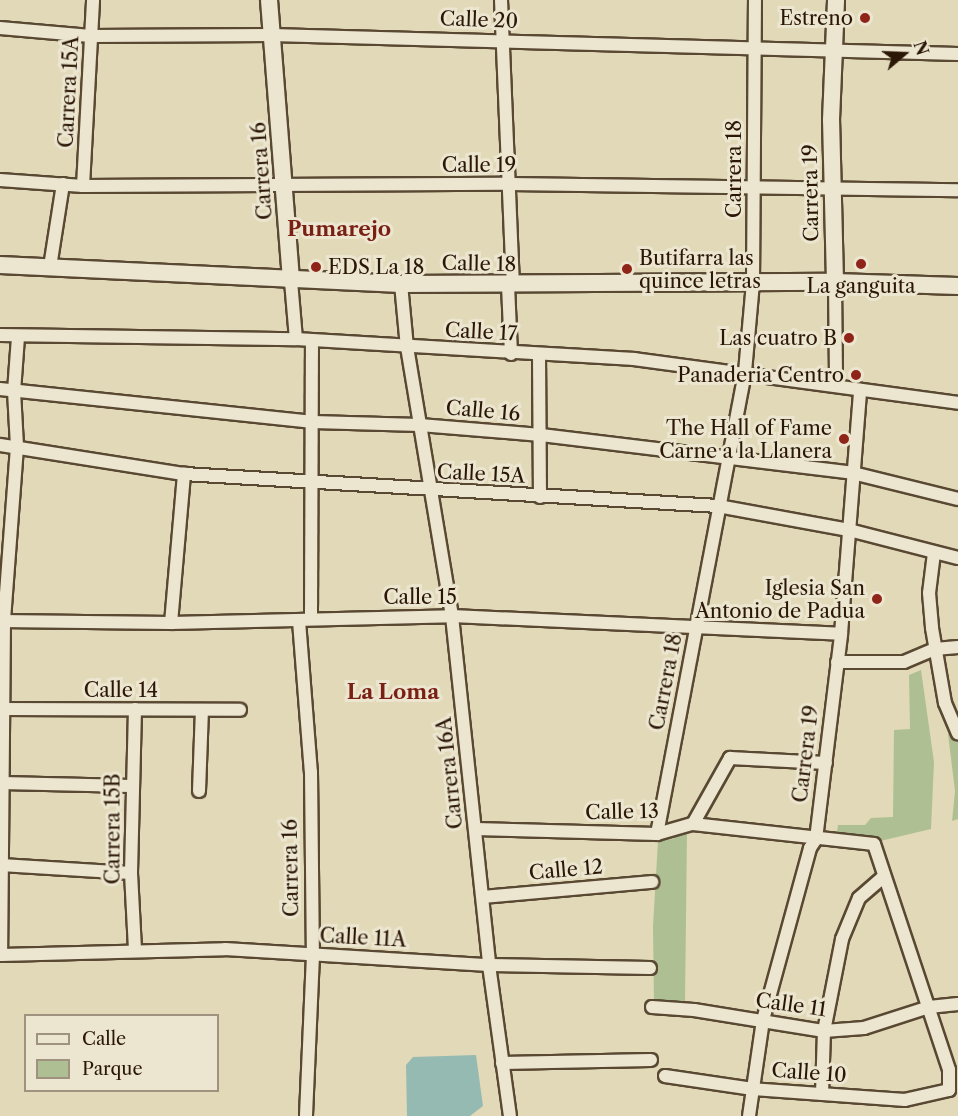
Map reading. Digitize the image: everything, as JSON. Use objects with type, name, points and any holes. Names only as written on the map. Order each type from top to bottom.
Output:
[{"type":"main road","name":"Carrera 16","points":[[269,0],[291,281]]},
{"type":"main road","name":"Carrera 19","points":[[835,282],[831,189],[832,51],[836,0]]},
{"type":"main road","name":"Calle 18","points":[[0,265],[291,281],[401,284],[835,282],[958,286]]},
{"type":"street","name":"Carrera 15A","points":[[83,186],[93,0]]},
{"type":"street","points":[[501,0],[510,184],[511,354]]},
{"type":"street","name":"Carrera 18","points":[[657,834],[745,372],[753,283],[755,0]]},
{"type":"street","name":"Calle 20","points":[[0,28],[91,36],[272,34],[958,54]]},
{"type":"street","name":"Calle 19","points":[[0,180],[83,186],[510,184],[958,190]]},
{"type":"street","points":[[50,267],[63,184]]},
{"type":"street","name":"Carrera 16","points":[[291,281],[296,339]]},
{"type":"street","name":"Carrera 19","points":[[835,282],[836,385]]},
{"type":"street","name":"Carrera 16A","points":[[401,284],[407,347],[452,616],[489,966],[510,1116]]},
{"type":"street","name":"Calle 17","points":[[0,335],[296,339],[312,342],[511,354],[634,359],[745,372],[958,403]]},
{"type":"street","points":[[1,955],[2,621],[17,447],[14,391],[18,337]]},
{"type":"street","name":"Carrera 16","points":[[306,1116],[313,955],[311,772],[305,619],[313,483],[312,342]]},
{"type":"street","points":[[539,355],[540,496]]},
{"type":"street","name":"Calle 16","points":[[0,389],[313,422],[420,425],[541,435],[854,473],[958,499]]},
{"type":"street","name":"Carrera 19","points":[[749,1116],[763,1020],[810,848],[816,839],[841,634],[860,390]]},
{"type":"street","name":"Calle 15A","points":[[0,445],[183,474],[431,492],[718,506],[849,530],[958,558]]},
{"type":"street","points":[[171,623],[183,474]]},
{"type":"street","points":[[934,552],[929,600],[935,649],[945,703],[958,733]]},
{"type":"street","name":"Calle 15","points":[[2,621],[171,623],[452,616],[841,634]]},
{"type":"street","points":[[837,662],[904,662],[935,649],[958,647]]},
{"type":"street","name":"Calle 14","points":[[2,709],[240,710]]},
{"type":"street","name":"Carrera 15B","points":[[135,709],[131,786],[131,873],[135,949]]},
{"type":"street","points":[[199,792],[202,710]]},
{"type":"street","points":[[693,824],[730,758],[826,763]]},
{"type":"street","points":[[2,783],[131,786]]},
{"type":"street","name":"Calle 13","points":[[476,829],[657,834],[693,824],[874,844],[884,876]]},
{"type":"street","points":[[1,866],[131,873]]},
{"type":"street","points":[[822,1094],[825,1031],[852,911],[859,898],[884,876],[954,1070]]},
{"type":"street","name":"Calle 12","points":[[483,897],[652,882]]},
{"type":"street","name":"Calle 11A","points":[[1,955],[135,949],[313,955],[489,966],[650,968]]},
{"type":"street","name":"Calle 11","points":[[652,1007],[763,1020],[825,1031],[864,1028],[929,1006],[958,1004]]},
{"type":"street","points":[[502,1063],[651,1060]]},
{"type":"street","name":"Calle 10","points":[[665,1076],[753,1089],[915,1099],[949,1090],[954,1070]]},
{"type":"green space","points":[[921,670],[934,762],[931,829],[876,842],[836,839],[838,825],[865,825],[871,818],[893,817],[894,730],[910,729],[909,675]]},
{"type":"green space","points":[[954,733],[958,741],[958,819],[952,821],[955,791],[948,734]]},
{"type":"green space","points":[[681,832],[687,832],[685,1004],[654,1003],[653,926],[658,841],[673,839]]},
{"type":"water","points":[[476,1055],[483,1106],[470,1116],[407,1116],[406,1065],[413,1057]]},
{"type":"place","name":"Estreno","points":[[865,18]]},
{"type":"place","name":"La ganguita","points":[[861,264]]},
{"type":"place","name":"EDS La 18","points":[[316,267]]},
{"type":"place","name":"Butifarra las quince letras","points":[[627,269]]},
{"type":"place","name":"Las cuatro B","points":[[849,338]]},
{"type":"place","name":"Panaderia Centro","points":[[856,375]]},
{"type":"place","name":"The Hall of Fame Carne a la Llanera","points":[[844,439]]},
{"type":"place","name":"Iglesia San Antonio de Padua","points":[[877,599]]},
{"type":"district","name":"Pumarejo","points":[[339,229]]},
{"type":"district","name":"La Loma","points":[[393,692]]}]
